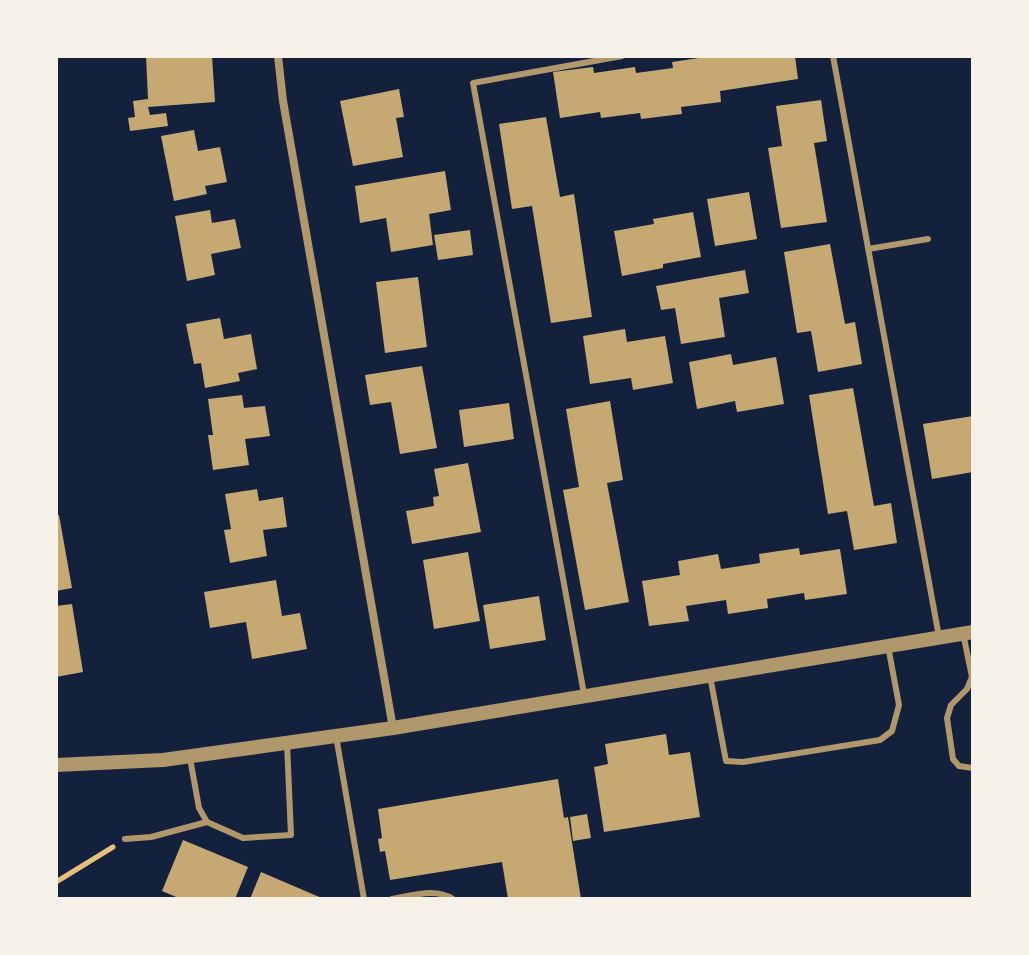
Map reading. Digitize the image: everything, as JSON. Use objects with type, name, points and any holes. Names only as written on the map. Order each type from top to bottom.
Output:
[{"type":"street","points":[[278,56],[283,101],[393,728]]},
{"type":"street","points":[[56,765],[163,760],[393,728],[968,632]]},
{"type":"lane","points":[[585,696],[473,83],[622,56]]},
{"type":"lane","points":[[833,56],[939,637]]},
{"type":"lane","points":[[868,249],[928,239]]},
{"type":"lane","points":[[968,632],[972,677],[967,689],[951,705],[947,718],[953,759],[959,766],[973,768]]},
{"type":"lane","points":[[710,676],[726,761],[743,762],[880,740],[892,731],[899,705],[888,646]]},
{"type":"lane","points":[[336,736],[364,899]]},
{"type":"lane","points":[[189,756],[199,808],[207,822],[243,838],[291,835],[287,743]]},
{"type":"lane","points":[[125,839],[151,837],[207,822]]},
{"type":"lane","points":[[392,899],[435,892],[453,899]]},
{"type":"path","points":[[56,882],[125,839]]},
{"type":"building","points":[[146,56],[212,56],[215,102],[148,107],[150,115],[166,113],[168,126],[130,131],[128,118],[135,117],[133,101],[148,99]]},
{"type":"building","points":[[712,56],[795,56],[798,79],[720,91],[721,102],[681,107],[682,114],[641,119],[640,113],[601,118],[600,112],[560,118],[553,72],[593,67],[594,73],[635,67],[636,73],[673,68],[672,62]]},
{"type":"building","points":[[399,89],[404,117],[396,118],[403,157],[353,166],[340,101]]},
{"type":"building","points":[[821,100],[827,141],[814,143],[827,222],[781,228],[768,148],[782,146],[776,106]]},
{"type":"building","points":[[546,117],[560,197],[574,194],[592,317],[551,323],[532,206],[512,209],[499,124]]},
{"type":"building","points":[[194,130],[198,151],[220,147],[227,182],[205,186],[207,194],[174,201],[161,136]]},
{"type":"building","points":[[445,171],[451,210],[429,214],[433,245],[391,252],[386,218],[360,223],[355,186]]},
{"type":"building","points":[[749,192],[757,239],[715,246],[707,199]]},
{"type":"building","points":[[210,210],[212,223],[235,219],[241,248],[211,254],[215,275],[187,281],[175,216]]},
{"type":"building","points":[[693,212],[701,257],[622,276],[614,231],[654,224],[653,219]]},
{"type":"building","points":[[470,230],[473,255],[438,260],[434,235]]},
{"type":"building","points":[[830,244],[845,324],[855,322],[862,364],[818,372],[811,331],[797,333],[784,252]]},
{"type":"building","points":[[745,270],[749,293],[719,298],[725,337],[681,344],[675,308],[661,310],[656,286]]},
{"type":"building","points":[[418,277],[427,347],[385,353],[376,282]]},
{"type":"building","points":[[220,318],[224,339],[251,334],[257,369],[238,373],[240,381],[205,388],[201,363],[194,364],[186,324]]},
{"type":"building","points":[[625,329],[627,342],[665,336],[673,383],[633,390],[631,378],[590,384],[583,336]]},
{"type":"building","points":[[731,354],[733,365],[776,357],[784,404],[737,412],[735,401],[697,409],[689,362]]},
{"type":"building","points":[[422,366],[437,448],[400,454],[391,402],[370,405],[365,375]]},
{"type":"building","points":[[853,388],[874,506],[891,503],[897,543],[854,550],[847,511],[828,514],[809,395]]},
{"type":"building","points":[[242,395],[244,408],[265,406],[270,436],[245,439],[249,465],[213,470],[208,435],[213,435],[208,399]]},
{"type":"building","points":[[610,401],[623,480],[607,483],[629,602],[585,610],[563,490],[579,487],[566,409]]},
{"type":"building","points":[[509,403],[514,439],[464,447],[459,410]]},
{"type":"building","points":[[973,416],[973,472],[932,479],[923,424]]},
{"type":"building","points":[[468,463],[481,532],[412,544],[406,511],[434,506],[433,497],[439,496],[434,469]]},
{"type":"building","points":[[257,489],[259,501],[283,497],[287,527],[263,530],[267,556],[230,563],[224,530],[231,529],[225,494]]},
{"type":"building","points":[[59,515],[72,588],[56,591],[56,516]]},
{"type":"building","points":[[799,548],[800,555],[840,549],[847,594],[805,600],[804,593],[767,599],[768,608],[728,614],[726,600],[686,606],[689,621],[649,626],[642,581],[680,575],[678,561],[718,554],[721,569],[760,563],[759,554]]},
{"type":"building","points":[[468,552],[480,621],[434,629],[423,560]]},
{"type":"building","points":[[276,580],[282,616],[300,613],[307,649],[252,659],[246,622],[210,628],[204,592]]},
{"type":"building","points":[[539,596],[546,640],[490,649],[483,605]]},
{"type":"building","points":[[72,604],[83,672],[56,677],[56,606]]},
{"type":"building","points":[[666,734],[669,755],[690,752],[700,817],[604,832],[594,767],[608,764],[605,744]]},
{"type":"building","points":[[558,779],[564,818],[568,817],[581,899],[508,899],[502,862],[390,880],[385,851],[380,852],[378,839],[382,838],[378,809]]},
{"type":"building","points":[[587,814],[591,838],[573,841],[570,817]]},
{"type":"building","points":[[183,840],[248,867],[235,899],[181,899],[162,891]]},
{"type":"building","points":[[261,872],[324,899],[250,899]]}]
